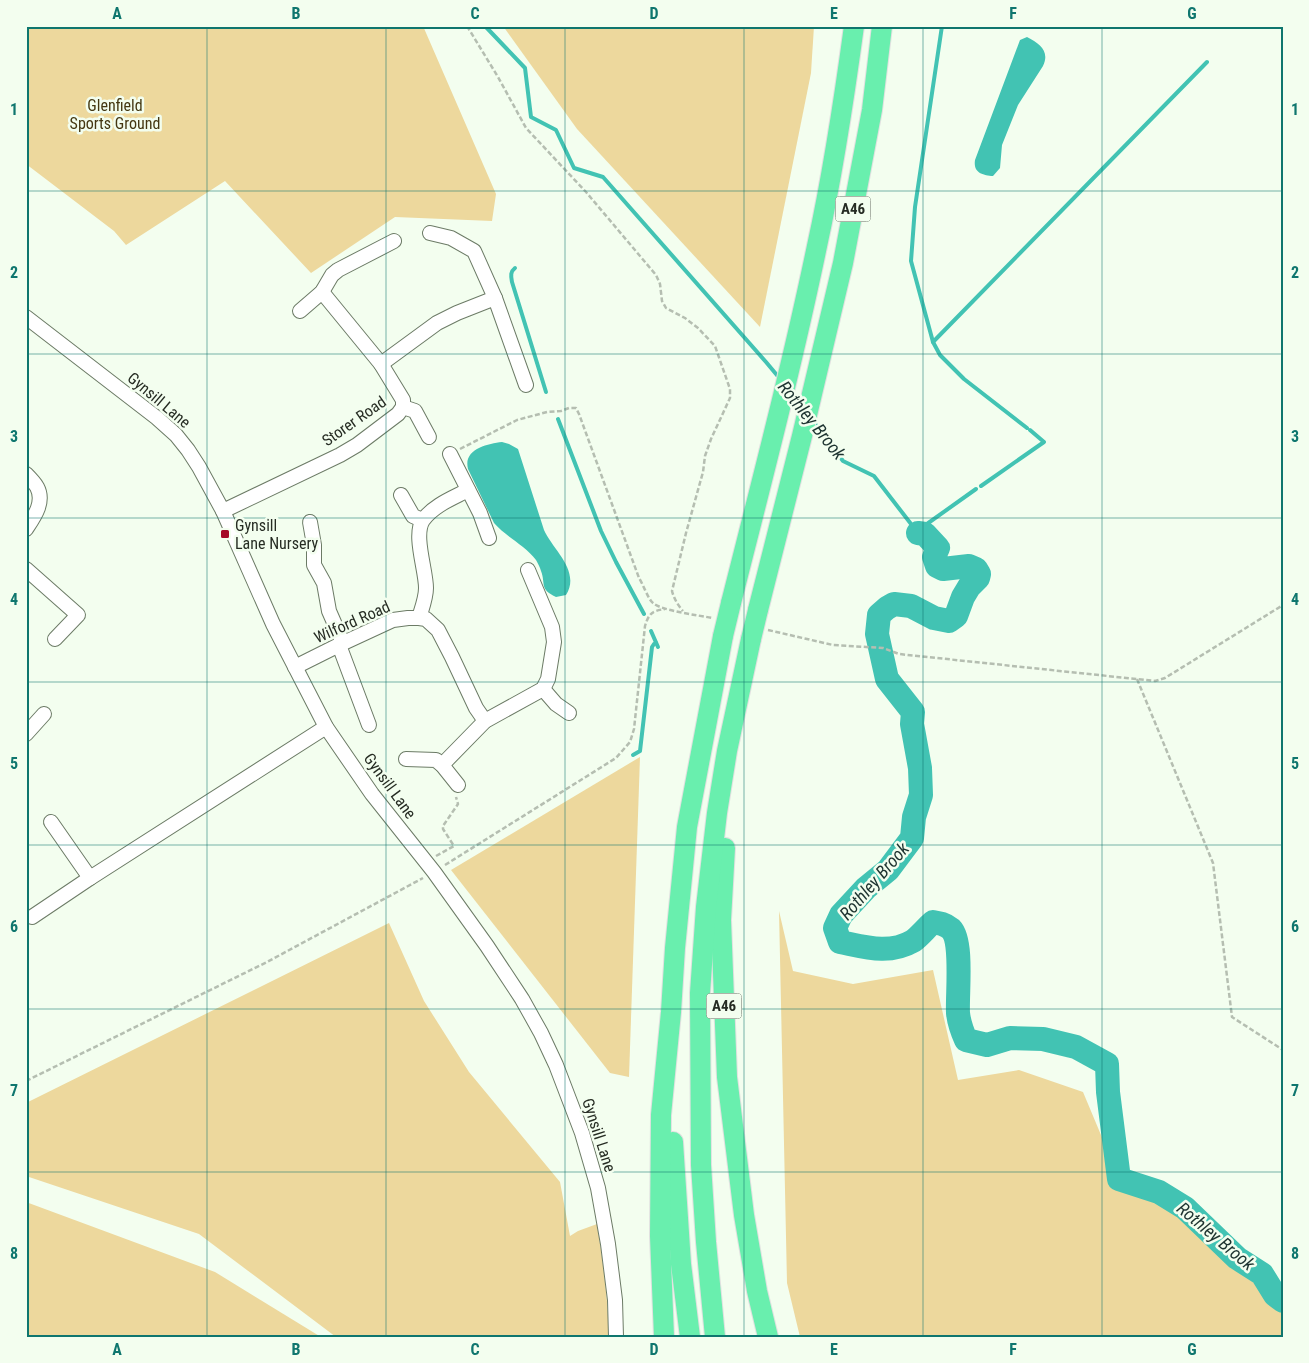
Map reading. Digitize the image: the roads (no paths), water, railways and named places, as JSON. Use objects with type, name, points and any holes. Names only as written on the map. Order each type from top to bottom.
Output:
[{"type":"highway","name":"A46","points":[[664,1337],[660,1236],[661,1114],[687,827],[723,636],[818,244],[834,160],[854,26]]},
{"type":"highway","name":"A46","points":[[716,1337],[706,1242],[701,1165],[700,993],[706,907],[717,813],[743,672],[756,626],[843,263],[872,110],[882,26]]},
{"type":"highway","name":"A46","points":[[743,672],[728,812],[721,920],[727,1078],[744,1215],[757,1291],[768,1337]]},
{"type":"highway","name":"A46","points":[[671,1012],[674,1152],[681,1264],[690,1337]]},
{"type":"street","points":[[430,233],[452,238],[474,251],[495,298],[526,385]]},
{"type":"street","points":[[300,312],[322,292],[332,275],[338,270],[394,241]]},
{"type":"street","name":"Storer Road","points":[[222,511],[340,455],[398,414],[403,407],[403,400],[381,364],[322,292]]},
{"type":"street","points":[[381,364],[437,323],[495,298]]},
{"type":"street","name":"Gynsill Lane","points":[[26,317],[156,418],[176,435],[188,450],[222,511],[273,624],[326,727],[372,794],[430,867],[488,946],[522,999],[556,1065],[582,1133],[598,1188],[610,1253],[615,1300],[616,1337]]},
{"type":"street","points":[[403,407],[415,411],[429,437]]},
{"type":"street","points":[[450,454],[477,507],[489,538]]},
{"type":"street","points":[[26,474],[37,487],[40,500],[37,513],[26,529]]},
{"type":"street","points":[[468,490],[435,508],[422,520],[419,531],[421,556],[426,576],[426,590],[419,618],[426,619],[438,630],[476,708],[486,721]]},
{"type":"street","points":[[401,495],[413,516],[422,520]]},
{"type":"street","points":[[310,522],[314,545],[314,565],[324,583],[329,611],[370,725]]},
{"type":"street","points":[[26,569],[78,615],[55,640]]},
{"type":"street","points":[[442,765],[486,721],[543,689],[548,679],[554,642],[552,627],[528,570]]},
{"type":"street","name":"Wilford Road","points":[[295,667],[393,620],[419,618]]},
{"type":"street","points":[[543,689],[556,704],[569,713]]},
{"type":"street","points":[[28,727],[44,714]]},
{"type":"street","points":[[32,917],[326,727]]},
{"type":"street","points":[[406,759],[436,760],[457,784]]},
{"type":"street","points":[[51,822],[90,878]]},
{"type":"water","points":[[1027,37],[1036,42],[1042,49],[1045,61],[1018,105],[1002,145],[1000,168],[993,176],[982,174],[977,171],[975,160],[1020,40]]},
{"type":"water","points":[[502,442],[518,449],[544,530],[568,569],[570,586],[566,595],[556,597],[545,589],[541,570],[536,560],[494,523],[468,469],[467,462],[473,452],[483,446]]},
{"type":"waterway","name":"Rothley Brook","points":[[485,26],[525,68],[531,117],[556,130],[574,168],[603,177],[781,380]]},
{"type":"waterway","points":[[942,26],[915,207],[911,261],[933,342],[940,355],[964,379],[1027,428]]},
{"type":"waterway","points":[[933,342],[1207,62]]},
{"type":"waterway","points":[[515,268],[511,276],[512,282],[546,392]]},
{"type":"waterway","name":"Rothley Brook","points":[[791,393],[802,407]]},
{"type":"waterway","points":[[558,419],[601,531],[644,614]]},
{"type":"waterway","name":"Rothley Brook","points":[[813,421],[843,461],[874,476],[918,533]]},
{"type":"waterway","points":[[981,486],[1044,442],[1030,430]]},
{"type":"waterway","points":[[917,531],[976,489]]},
{"type":"waterway","name":"Rothley Brook","points":[[918,533],[925,534],[938,548],[934,557],[937,566],[943,569],[969,566],[976,569],[979,574],[963,597],[956,616],[949,621],[934,618],[911,606],[894,604],[879,615],[877,634],[887,679],[913,712],[912,724],[920,768],[921,795],[914,817],[912,838],[888,870],[866,888],[841,915],[835,928],[840,942],[877,949],[895,948],[913,941],[933,922],[951,929],[955,935],[958,956],[958,1017],[966,1040],[987,1045],[1010,1038],[1043,1039],[1076,1047],[1107,1064],[1108,1092],[1119,1179],[1159,1192],[1185,1208],[1237,1258],[1262,1274],[1275,1295],[1283,1301]]},
{"type":"waterway","points":[[651,631],[658,647]]},
{"type":"waterway","points":[[633,755],[640,751],[652,647],[656,643]]},
{"type":"place","name":"Gynsill Lane Nursery","points":[[225,534]]},
{"type":"park label","name":"Glenfield Sports Ground","points":[[115,114]]}]
